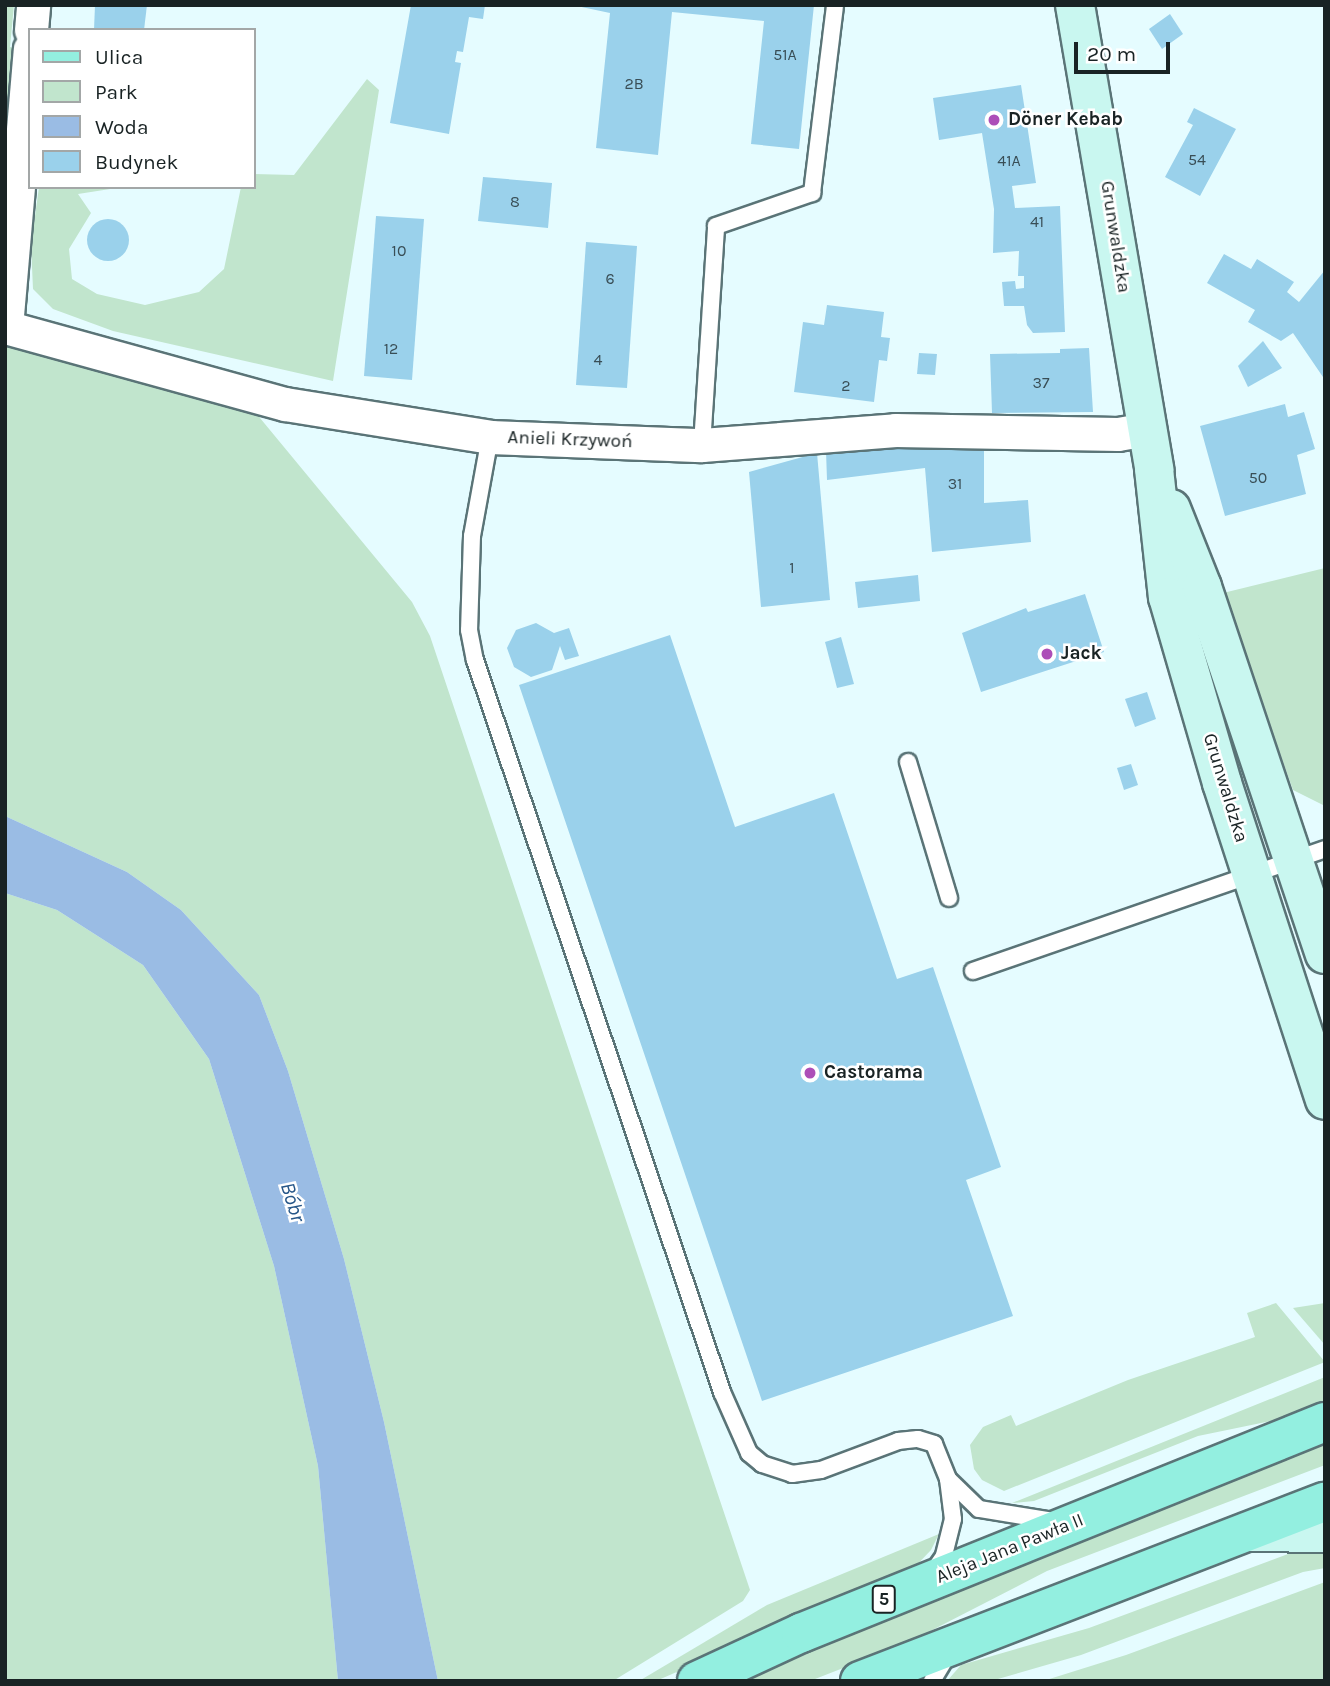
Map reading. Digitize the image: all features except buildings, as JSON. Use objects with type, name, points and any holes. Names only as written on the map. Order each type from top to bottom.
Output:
[{"type":"main road","name":"Aleja Jana Pawła II","points":[[697,1681],[918,1585],[1325,1422]]},
{"type":"main road","points":[[860,1681],[1325,1502]]},
{"type":"street","points":[[31,28],[33,5]]},
{"type":"street","name":"Grunwaldzka","points":[[1075,5],[1154,469],[1168,597],[1325,1100]]},
{"type":"street","points":[[6,327],[28,71]]},
{"type":"street","name":"Anieli Krzywoń","points":[[6,327],[285,404],[490,437],[702,445],[895,430],[1118,434],[1147,429]]},
{"type":"street","name":"Grunwaldzka","points":[[1154,469],[1210,584],[1309,854],[1325,954]]},
{"type":"street","points":[[1243,1532],[1325,1532]]},
{"type":"lane","points":[[702,445],[716,226],[812,193],[835,5]]},
{"type":"lane","points":[[490,437],[471,536],[469,630],[475,660],[740,1437],[762,1464],[805,1474],[873,1448],[919,1439],[934,1444],[948,1479],[953,1519],[944,1556],[918,1585]]},
{"type":"lane","points":[[908,762],[949,898]]},
{"type":"lane","points":[[973,971],[1309,854]]},
{"type":"lane","points":[[948,1479],[979,1509],[991,1514],[1073,1523]]},
{"type":"lane","points":[[932,1681],[953,1645]]},
{"type":"green space","points":[[5,5],[14,5],[10,47],[28,52],[28,58],[5,124]]},
{"type":"green space","points":[[367,79],[379,90],[333,381],[113,331],[53,309],[33,289],[31,245],[39,189],[110,189],[78,194],[91,213],[69,249],[72,279],[97,294],[145,305],[199,292],[224,269],[241,189],[256,189],[256,174],[294,175]]},
{"type":"green space","points":[[5,327],[249,392],[260,418],[412,602],[430,636],[750,1590],[743,1601],[613,1681],[438,1681],[384,1422],[344,1259],[288,1071],[259,995],[181,910],[127,872],[5,816]]},
{"type":"green space","points":[[1325,568],[1325,806],[1293,790],[1223,593]]},
{"type":"green space","points":[[5,893],[57,910],[143,965],[209,1059],[274,1266],[318,1466],[338,1681],[5,1681]]},
{"type":"green space","points":[[1276,1303],[1325,1362],[1004,1491],[982,1480],[974,1469],[970,1445],[983,1427],[1011,1415],[1016,1426],[1128,1380],[1255,1337],[1247,1313]]},
{"type":"green space","points":[[1325,1303],[1325,1345],[1293,1308]]},
{"type":"green space","points":[[1325,1377],[1325,1402],[1286,1418],[1198,1436],[1034,1501],[1012,1503]]},
{"type":"green space","points":[[1325,1440],[1325,1465],[1047,1571],[907,1643],[810,1681],[739,1681]]},
{"type":"green space","points":[[939,1534],[931,1550],[913,1569],[656,1681],[639,1681],[767,1605]]},
{"type":"green space","points":[[1304,1548],[1325,1548],[1325,1568],[1303,1572],[1081,1655],[991,1681],[947,1681],[961,1665],[1089,1628]]},
{"type":"green space","points":[[1325,1582],[1325,1681],[1043,1681],[1126,1655]]},
{"type":"water","name":"Bóbr","points":[[5,816],[127,872],[181,910],[259,995],[288,1071],[344,1259],[384,1422],[438,1681],[338,1681],[318,1466],[274,1266],[209,1059],[143,965],[57,910],[5,893]]},
{"type":"place","name":"Döner Kebab","points":[[994,120]]},
{"type":"place","name":"Jack","points":[[1047,654]]},
{"type":"place","name":"Castorama","points":[[810,1073]]}]
